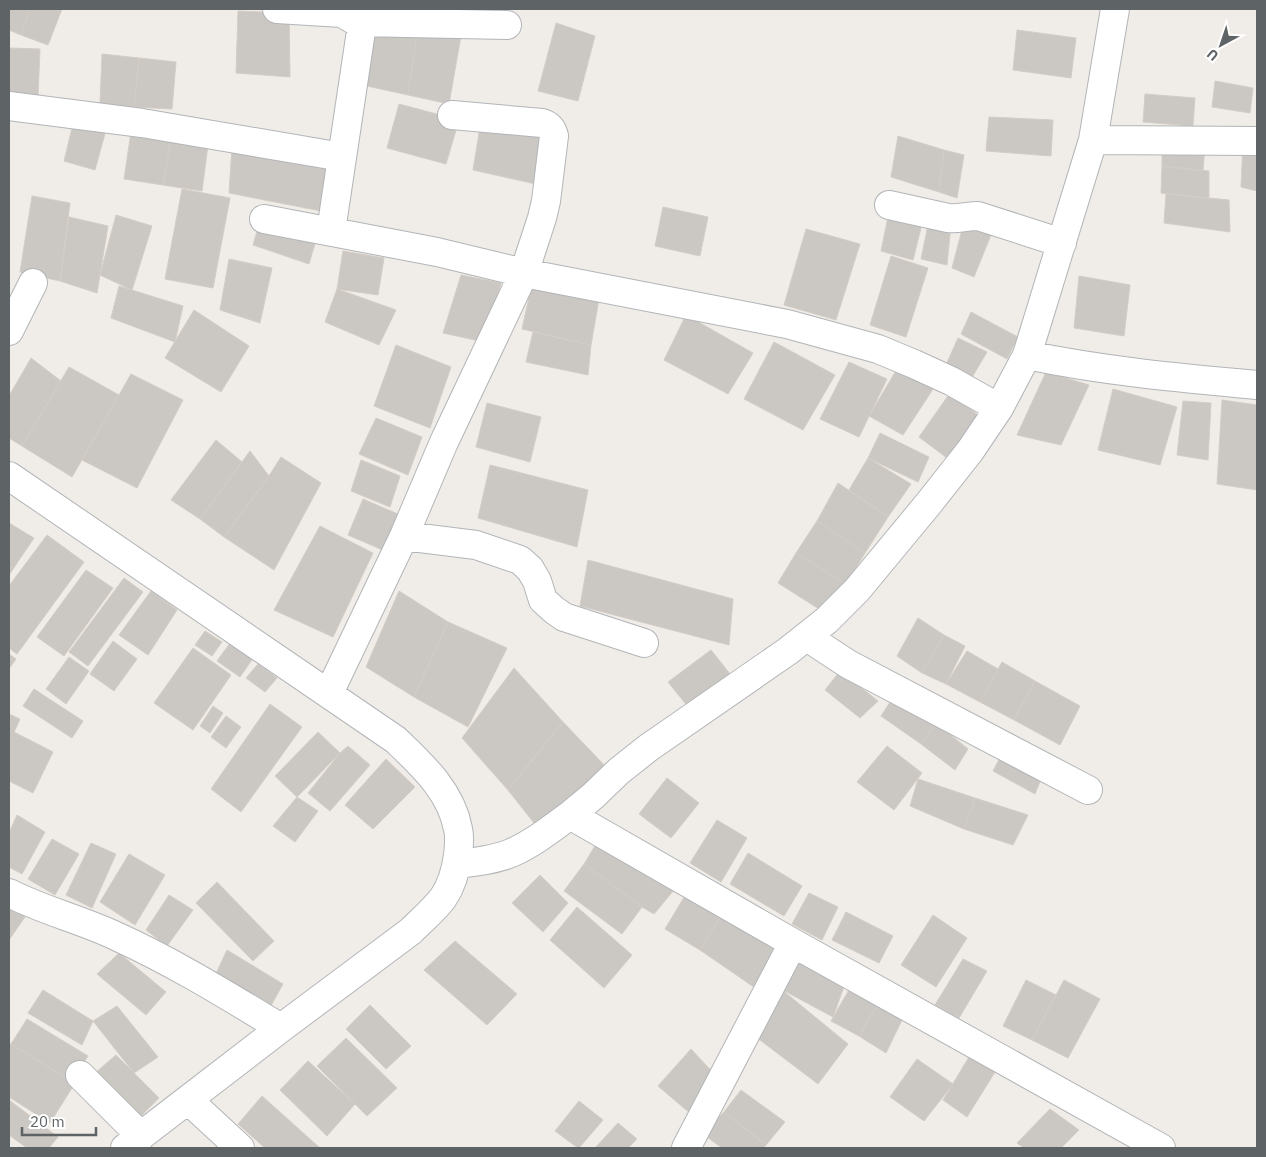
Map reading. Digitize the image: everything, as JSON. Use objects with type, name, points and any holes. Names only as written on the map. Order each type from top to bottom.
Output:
[{"type":"street","points":[[276,9],[342,13],[357,22],[361,30],[330,231]]},
{"type":"street","points":[[457,864],[487,860],[511,853],[536,840],[594,796],[619,771],[648,748],[807,637],[828,620],[863,582],[929,503],[970,450],[999,408],[1027,355],[1093,140],[1115,9]]},
{"type":"street","points":[[357,22],[507,25]]},
{"type":"street","points":[[9,106],[142,123],[342,157]]},
{"type":"street","points":[[328,693],[404,536],[444,442],[524,273],[546,201],[554,136],[553,130],[548,125],[542,122],[452,114]]},
{"type":"street","points":[[1093,140],[1257,141]]},
{"type":"street","points":[[889,205],[948,218],[957,219],[978,216],[1062,243]]},
{"type":"street","points":[[264,219],[437,252],[524,273],[787,324],[878,349],[952,380],[999,408]]},
{"type":"street","points":[[9,330],[33,283]]},
{"type":"street","points":[[1027,355],[1150,376],[1257,385]]},
{"type":"street","points":[[9,476],[396,740],[423,765],[437,782],[450,803],[458,829],[459,848],[451,885],[430,913],[411,931],[133,1142],[80,1075]]},
{"type":"street","points":[[404,536],[476,545],[520,560],[530,569],[538,582],[543,600],[564,617],[644,643]]},
{"type":"street","points":[[807,637],[848,664],[1088,790]]},
{"type":"street","points":[[570,815],[793,943],[1161,1148]]},
{"type":"street","points":[[9,893],[44,909],[86,923],[148,951],[281,1028]]},
{"type":"street","points":[[686,1148],[793,943]]},
{"type":"street","points":[[188,1100],[240,1148]]},
{"type":"building","points":[[9,9],[30,9],[21,35],[9,30]]},
{"type":"building","points":[[30,9],[62,9],[48,45],[21,35]]},
{"type":"building","points":[[238,11],[289,13],[290,77],[236,73]]},
{"type":"building","points":[[556,23],[595,36],[578,101],[538,91]]},
{"type":"building","points":[[373,27],[418,27],[408,95],[367,86]]},
{"type":"building","points":[[418,27],[461,36],[449,104],[408,95]]},
{"type":"building","points":[[1017,30],[1076,38],[1071,78],[1013,70]]},
{"type":"building","points":[[9,48],[40,49],[38,97],[9,96]]},
{"type":"building","points":[[102,54],[139,58],[134,107],[100,103]]},
{"type":"building","points":[[139,58],[176,62],[172,109],[134,107]]},
{"type":"building","points":[[1215,81],[1253,88],[1250,113],[1212,107]]},
{"type":"building","points":[[1145,94],[1195,98],[1193,126],[1143,122]]},
{"type":"building","points":[[399,104],[459,120],[446,164],[387,148]]},
{"type":"building","points":[[989,117],[1053,120],[1051,156],[986,151]]},
{"type":"building","points":[[74,120],[106,130],[95,170],[64,161]]},
{"type":"building","points":[[481,121],[548,134],[540,185],[473,170]]},
{"type":"building","points":[[131,132],[171,138],[163,185],[124,179]]},
{"type":"building","points":[[898,136],[944,150],[939,192],[891,177]]},
{"type":"building","points":[[171,138],[208,145],[202,191],[163,185]]},
{"type":"building","points":[[1243,141],[1257,143],[1257,191],[1241,187]]},
{"type":"building","points":[[1162,142],[1205,144],[1203,171],[1162,166]]},
{"type":"building","points":[[232,147],[329,161],[321,211],[229,193]]},
{"type":"building","points":[[944,150],[964,155],[957,198],[939,192]]},
{"type":"building","points":[[1162,166],[1209,171],[1209,198],[1161,193]]},
{"type":"building","points":[[182,189],[230,198],[213,288],[165,279]]},
{"type":"building","points":[[1166,194],[1229,200],[1230,232],[1164,223]]},
{"type":"building","points":[[32,196],[70,203],[60,281],[20,272]]},
{"type":"building","points":[[663,207],[708,217],[700,256],[655,246]]},
{"type":"building","points":[[890,207],[924,216],[913,260],[881,251]]},
{"type":"building","points":[[116,215],[152,226],[132,290],[100,275]]},
{"type":"building","points":[[69,217],[108,226],[97,293],[60,281]]},
{"type":"building","points":[[929,220],[951,224],[947,265],[921,259]]},
{"type":"building","points":[[259,224],[316,240],[309,264],[253,245]]},
{"type":"building","points":[[963,226],[991,235],[974,277],[952,268]]},
{"type":"building","points":[[806,229],[860,244],[836,320],[784,305]]},
{"type":"building","points":[[343,251],[384,258],[378,295],[337,289]]},
{"type":"building","points":[[891,256],[928,268],[906,337],[870,325]]},
{"type":"building","points":[[229,259],[272,268],[260,323],[220,310]]},
{"type":"building","points":[[461,275],[501,283],[484,342],[443,333]]},
{"type":"building","points":[[1079,276],[1130,285],[1124,336],[1074,328]]},
{"type":"building","points":[[532,284],[599,299],[591,345],[522,329]]},
{"type":"building","points":[[119,286],[183,306],[175,342],[111,318]]},
{"type":"building","points":[[337,289],[396,310],[379,345],[325,322]]},
{"type":"building","points":[[194,310],[249,346],[221,392],[165,358]]},
{"type":"building","points":[[971,312],[1018,337],[1007,359],[961,334]]},
{"type":"building","points":[[686,315],[753,353],[728,394],[664,360]]},
{"type":"building","points":[[533,332],[591,345],[588,375],[526,362]]},
{"type":"building","points":[[958,338],[987,352],[971,379],[946,365]]},
{"type":"building","points":[[774,342],[835,375],[803,430],[744,399]]},
{"type":"building","points":[[396,345],[451,367],[430,428],[374,406]]},
{"type":"building","points":[[31,358],[61,381],[22,446],[9,438],[9,396]]},
{"type":"building","points":[[849,362],[887,379],[859,437],[820,419]]},
{"type":"building","points":[[69,367],[119,395],[72,477],[22,446]]},
{"type":"building","points":[[897,369],[933,389],[903,435],[869,416]]},
{"type":"building","points":[[1046,372],[1089,385],[1061,445],[1017,435]]},
{"type":"building","points":[[131,374],[183,400],[137,488],[82,460]]},
{"type":"building","points":[[1113,389],[1177,407],[1160,465],[1098,450]]},
{"type":"building","points":[[950,393],[984,420],[955,464],[919,437]]},
{"type":"building","points":[[1222,400],[1257,405],[1257,490],[1217,484]]},
{"type":"building","points":[[1183,401],[1211,403],[1208,460],[1177,455]]},
{"type":"building","points":[[487,403],[541,417],[530,462],[476,447]]},
{"type":"building","points":[[376,418],[422,437],[408,475],[359,454]]},
{"type":"building","points":[[880,433],[929,457],[918,482],[868,458]]},
{"type":"building","points":[[216,440],[242,462],[200,519],[171,500]]},
{"type":"building","points":[[250,451],[269,476],[224,537],[200,519]]},
{"type":"building","points":[[281,457],[321,483],[274,570],[224,537]]},
{"type":"building","points":[[868,458],[911,484],[888,517],[849,490]]},
{"type":"building","points":[[361,460],[400,476],[390,507],[351,491]]},
{"type":"building","points":[[490,465],[588,490],[577,547],[478,518]]},
{"type":"building","points":[[838,483],[888,517],[865,553],[817,521]]},
{"type":"building","points":[[363,499],[400,515],[385,551],[348,535]]},
{"type":"building","points":[[817,521],[865,553],[846,584],[796,553]]},
{"type":"building","points":[[9,523],[34,538],[9,575]]},
{"type":"building","points":[[320,526],[373,553],[333,637],[274,610]]},
{"type":"building","points":[[47,535],[84,562],[17,654],[9,648],[9,586]]},
{"type":"building","points":[[796,553],[846,584],[827,614],[778,583]]},
{"type":"building","points":[[588,560],[733,599],[729,645],[580,606]]},
{"type":"building","points":[[86,570],[113,588],[64,656],[37,637]]},
{"type":"building","points":[[124,578],[143,592],[88,666],[69,652]]},
{"type":"building","points":[[151,591],[177,610],[148,655],[119,635]]},
{"type":"building","points":[[399,591],[448,622],[414,697],[366,667]]},
{"type":"building","points":[[918,618],[944,635],[922,673],[897,656]]},
{"type":"building","points":[[448,622],[507,648],[468,727],[414,697]]},
{"type":"building","points":[[205,631],[222,642],[212,656],[195,645]]},
{"type":"building","points":[[944,635],[965,646],[946,684],[922,673]]},
{"type":"building","points":[[233,639],[256,654],[240,677],[217,661]]},
{"type":"building","points":[[113,641],[137,659],[114,691],[90,674]]},
{"type":"building","points":[[193,648],[231,675],[193,730],[154,703]]},
{"type":"building","points":[[711,650],[738,684],[693,713],[668,682]]},
{"type":"building","points":[[967,651],[998,669],[980,702],[946,684]]},
{"type":"building","points":[[9,654],[16,659],[9,669]]},
{"type":"building","points":[[69,657],[89,671],[66,704],[46,689]]},
{"type":"building","points":[[1002,662],[1035,681],[1014,720],[980,702]]},
{"type":"building","points":[[258,664],[277,678],[265,692],[246,678]]},
{"type":"building","points":[[514,668],[563,722],[508,790],[462,738]]},
{"type":"building","points":[[840,671],[878,701],[860,718],[825,690]]},
{"type":"building","points":[[1035,681],[1080,706],[1060,745],[1014,720]]},
{"type":"building","points":[[34,689],[83,721],[72,738],[23,706]]},
{"type":"building","points":[[894,696],[936,723],[921,744],[881,716]]},
{"type":"building","points":[[270,704],[302,727],[241,812],[211,789]]},
{"type":"building","points":[[213,706],[223,713],[210,733],[200,726]]},
{"type":"building","points":[[9,714],[20,719],[14,732],[53,752],[33,793],[9,781]]},
{"type":"building","points":[[226,716],[241,727],[226,748],[211,737]]},
{"type":"building","points":[[563,722],[607,768],[541,832],[508,790]]},
{"type":"building","points":[[936,723],[968,749],[955,770],[921,744]]},
{"type":"building","points":[[318,732],[340,753],[297,797],[275,776]]},
{"type":"building","points":[[348,746],[370,765],[330,811],[308,793],[340,753]]},
{"type":"building","points":[[887,746],[922,773],[894,810],[857,782]]},
{"type":"building","points":[[1005,748],[1044,772],[1035,794],[993,771]]},
{"type":"building","points":[[386,759],[415,787],[373,829],[345,805]]},
{"type":"building","points":[[667,778],[699,803],[671,838],[639,814]]},
{"type":"building","points":[[918,779],[975,798],[964,829],[910,806]]},
{"type":"building","points":[[297,797],[318,811],[295,842],[273,826]]},
{"type":"building","points":[[975,798],[1028,815],[1013,845],[964,829]]},
{"type":"building","points":[[17,815],[45,832],[22,874],[9,867],[9,833]]},
{"type":"building","points":[[717,820],[747,838],[721,882],[690,863]]},
{"type":"building","points":[[601,836],[674,890],[654,914],[584,864]]},
{"type":"building","points":[[52,839],[79,854],[55,895],[28,879]]},
{"type":"building","points":[[91,843],[116,854],[92,908],[66,895]]},
{"type":"building","points":[[748,853],[802,886],[784,916],[730,884]]},
{"type":"building","points":[[129,854],[165,875],[135,925],[100,902]]},
{"type":"building","points":[[584,864],[642,907],[622,934],[564,891]]},
{"type":"building","points":[[540,875],[568,903],[543,932],[512,903]]},
{"type":"building","points":[[217,882],[274,941],[253,961],[196,903]]},
{"type":"building","points":[[809,893],[838,907],[822,940],[792,924]]},
{"type":"building","points":[[686,894],[721,916],[700,950],[665,929]]},
{"type":"building","points":[[169,895],[193,910],[167,946],[146,930]]},
{"type":"building","points":[[9,903],[27,914],[9,940]]},
{"type":"building","points":[[577,907],[632,955],[604,988],[550,940]]},
{"type":"building","points":[[846,912],[893,936],[879,963],[832,940]]},
{"type":"building","points":[[933,915],[967,938],[936,987],[901,965]]},
{"type":"building","points":[[721,916],[784,954],[761,992],[700,950]]},
{"type":"building","points":[[455,941],[517,994],[487,1025],[424,970]]},
{"type":"building","points":[[227,950],[283,984],[268,1011],[214,978]]},
{"type":"building","points":[[119,953],[166,992],[146,1015],[97,974]]},
{"type":"building","points":[[790,957],[846,981],[833,1017],[781,989]]},
{"type":"building","points":[[963,959],[987,971],[959,1018],[935,1005]]},
{"type":"building","points":[[1026,980],[1056,995],[1032,1040],[1003,1026]]},
{"type":"building","points":[[1064,980],[1100,999],[1068,1058],[1032,1040]]},
{"type":"building","points":[[850,988],[879,1002],[859,1036],[831,1021]]},
{"type":"building","points":[[781,989],[848,1044],[818,1084],[748,1031]]},
{"type":"building","points":[[43,990],[93,1021],[82,1045],[28,1013]]},
{"type":"building","points":[[879,1002],[903,1018],[886,1053],[859,1036]]},
{"type":"building","points":[[370,1005],[411,1046],[386,1069],[346,1029]]},
{"type":"building","points":[[117,1006],[158,1057],[134,1073],[93,1021]]},
{"type":"building","points":[[27,1019],[88,1056],[71,1081],[11,1044]]},
{"type":"building","points":[[346,1038],[397,1088],[367,1116],[317,1066]]},
{"type":"building","points":[[9,1043],[75,1083],[50,1123],[9,1097]]},
{"type":"building","points":[[691,1049],[719,1079],[691,1114],[658,1086]]},
{"type":"building","points":[[116,1055],[159,1098],[139,1118],[94,1074]]},
{"type":"building","points":[[969,1057],[995,1072],[967,1117],[943,1100]]},
{"type":"building","points":[[917,1059],[953,1084],[924,1121],[890,1097]]},
{"type":"building","points":[[308,1061],[355,1104],[327,1136],[280,1090]]},
{"type":"building","points":[[741,1090],[785,1122],[766,1145],[724,1112]]},
{"type":"building","points":[[262,1096],[320,1148],[265,1148],[238,1124]]},
{"type":"building","points":[[9,1100],[58,1137],[49,1148],[27,1148],[9,1135]]},
{"type":"building","points":[[579,1101],[603,1120],[578,1148],[555,1131]]},
{"type":"building","points":[[1050,1109],[1079,1130],[1061,1148],[1024,1148],[1017,1143]]},
{"type":"building","points":[[724,1112],[766,1145],[763,1148],[722,1148],[703,1134]]},
{"type":"building","points":[[618,1123],[637,1139],[628,1148],[595,1148]]}]
